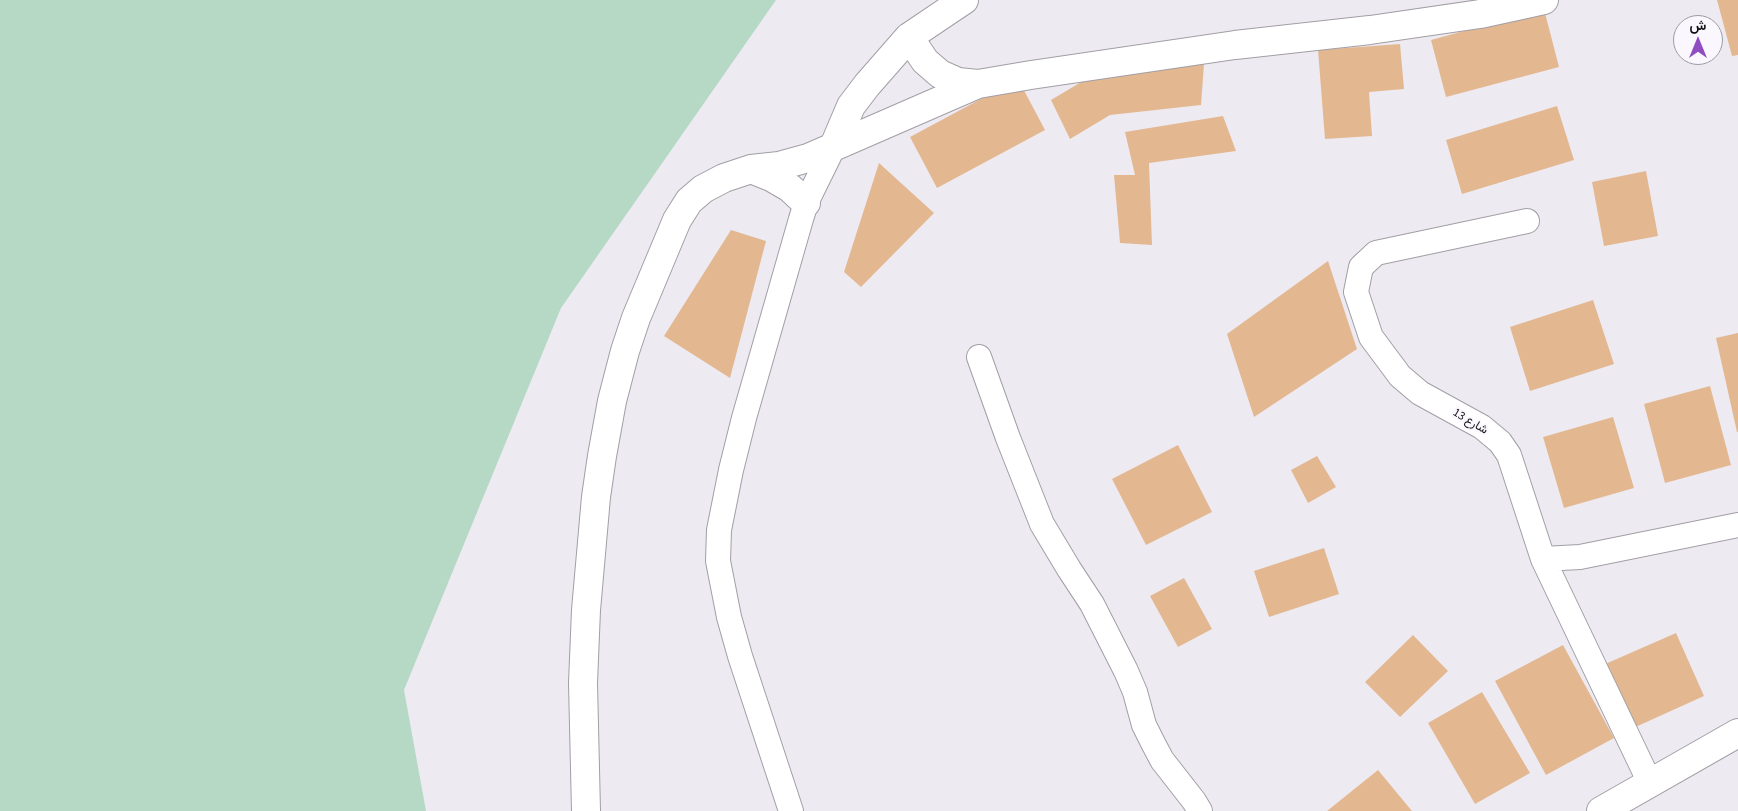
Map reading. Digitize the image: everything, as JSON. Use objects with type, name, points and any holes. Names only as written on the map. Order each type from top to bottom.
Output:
[{"type":"street","points":[[791,811],[740,656],[722,587],[718,553],[719,530],[733,461],[762,351],[806,203],[851,106],[909,37],[964,0]]},
{"type":"street","points":[[586,811],[583,683],[586,610],[596,498],[612,401],[636,318],[677,220],[689,200],[703,189],[724,178],[750,169],[779,166],[808,158],[978,84],[1235,46],[1370,30],[1480,14],[1544,0]]},
{"type":"street","points":[[909,37],[925,61],[940,74],[958,82],[978,84]]},
{"type":"street","points":[[750,169],[771,177],[790,188],[806,203]]},
{"type":"street","name":"شارع 13","points":[[1527,220],[1376,253],[1361,267],[1356,292],[1372,336],[1382,353],[1400,376],[1420,393],[1482,427],[1500,442],[1509,455],[1543,559],[1650,783]]},
{"type":"street","points":[[980,356],[1008,438],[1042,524],[1068,569],[1092,604],[1119,657],[1132,685],[1144,725],[1162,760],[1200,811]]},
{"type":"street","points":[[1543,559],[1580,557],[1738,525]]},
{"type":"street","points":[[1607,810],[1738,733]]},
{"type":"green space","points":[[0,0],[776,0],[561,308],[404,690],[426,811],[0,811]]},
{"type":"building","points":[[1717,0],[1738,0],[1738,55],[1732,56],[1723,22],[1723,15],[1721,15]]},
{"type":"building","points":[[1544,9],[1559,67],[1446,97],[1431,40]]},
{"type":"building","points":[[1400,44],[1404,89],[1369,92],[1372,136],[1325,139],[1318,50]]},
{"type":"building","points":[[1204,64],[1201,105],[1110,115],[1070,139],[1051,100],[1098,72]]},
{"type":"building","points":[[1018,79],[1045,130],[937,188],[910,137]]},
{"type":"building","points":[[1557,106],[1574,160],[1462,194],[1446,140]]},
{"type":"building","points":[[1223,116],[1236,151],[1149,163],[1152,245],[1120,243],[1114,175],[1135,175],[1125,132]]},
{"type":"building","points":[[879,163],[934,213],[861,287],[844,272]]},
{"type":"building","points":[[1646,171],[1658,236],[1604,246],[1592,182]]},
{"type":"building","points":[[731,230],[766,241],[730,378],[664,336]]},
{"type":"building","points":[[1328,261],[1357,349],[1254,417],[1227,334]]},
{"type":"building","points":[[1593,300],[1614,364],[1530,391],[1510,327]]},
{"type":"building","points":[[1738,333],[1738,432],[1737,432],[1716,338]]},
{"type":"building","points":[[1710,386],[1731,465],[1665,483],[1644,404]]},
{"type":"building","points":[[1613,417],[1634,488],[1564,508],[1543,437]]},
{"type":"building","points":[[1178,445],[1212,512],[1146,545],[1112,479]]},
{"type":"building","points":[[1317,456],[1336,487],[1308,503],[1291,470]]},
{"type":"building","points":[[1324,548],[1339,594],[1269,617],[1254,571]]},
{"type":"building","points":[[1184,578],[1212,629],[1178,647],[1150,596]]},
{"type":"building","points":[[1676,633],[1704,696],[1631,729],[1603,665]]},
{"type":"building","points":[[1413,635],[1448,671],[1400,717],[1365,682]]},
{"type":"building","points":[[1563,645],[1614,738],[1546,775],[1495,681]]},
{"type":"building","points":[[1482,692],[1530,773],[1475,804],[1428,723]]},
{"type":"building","points":[[1378,770],[1412,811],[1327,811]]}]
